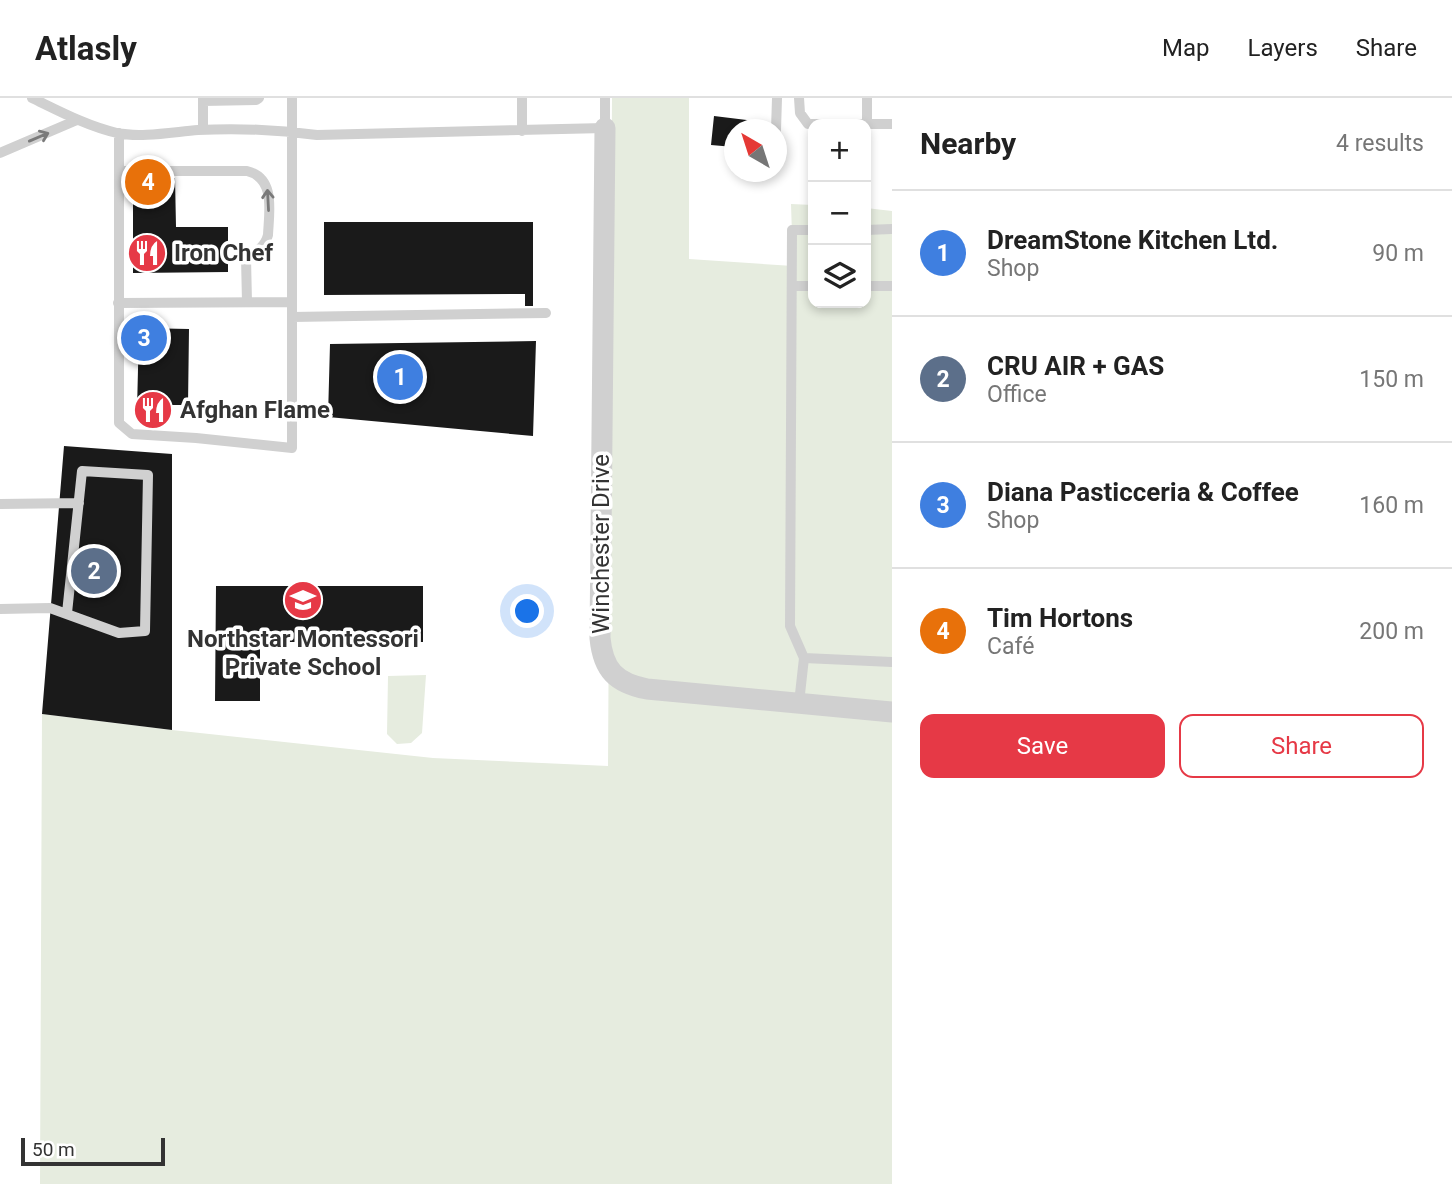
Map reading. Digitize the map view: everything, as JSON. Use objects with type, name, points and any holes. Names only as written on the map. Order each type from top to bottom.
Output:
[{"type":"street","name":"Winchester Drive","points":[[605,128],[600,624],[603,656],[615,676],[640,687],[892,712]]},
{"type":"lane","points":[[32,98],[77,120],[119,134],[203,130],[292,131],[317,135],[605,128],[605,98]]},
{"type":"lane","points":[[119,134],[119,423],[132,434],[292,448],[292,98]]},
{"type":"lane","points":[[522,98],[522,131]]},
{"type":"lane","points":[[776,119],[777,98]]},
{"type":"lane","points":[[799,98],[800,113],[808,124]]},
{"type":"lane","points":[[867,98],[867,119]]},
{"type":"lane","points":[[203,130],[203,99],[252,99]]},
{"type":"lane","points":[[0,153],[77,120]]},
{"type":"lane","points":[[871,124],[892,124]]},
{"type":"lane","points":[[119,171],[247,171],[259,176],[269,195],[268,235],[264,245],[246,258],[247,302]]},
{"type":"lane","points":[[871,229],[892,229]]},
{"type":"lane","points":[[799,703],[804,658],[790,626],[792,230],[808,230]]},
{"type":"lane","points":[[792,286],[808,286]]},
{"type":"lane","points":[[871,286],[892,286]]},
{"type":"lane","points":[[118,303],[292,302]]},
{"type":"lane","points":[[292,317],[546,313]]},
{"type":"lane","points":[[0,609],[51,608],[66,614],[119,633],[145,631],[148,475],[82,471],[66,614]]},
{"type":"lane","points":[[0,504],[79,503]]},
{"type":"lane","points":[[804,658],[892,662]]},
{"type":"shaded area","points":[[612,98],[689,98],[689,259],[793,266],[791,204],[808,205],[808,308],[871,308],[871,209],[892,211],[892,1184],[40,1184],[42,714],[433,758],[608,766]]},
{"type":"shaded area","points":[[426,675],[422,733],[411,743],[397,744],[387,734],[388,676]]},
{"type":"building","points":[[714,116],[738,119],[724,119],[724,146],[711,145]]},
{"type":"building","points":[[175,178],[176,227],[228,227],[228,272],[133,273],[133,179]]},
{"type":"building","points":[[324,222],[533,222],[533,306],[525,306],[525,294],[324,295]]},
{"type":"building","points":[[139,328],[189,329],[188,405],[164,405],[164,416],[144,416],[137,410]]},
{"type":"building","points":[[536,341],[533,436],[328,417],[330,344]]},
{"type":"building","points":[[64,446],[172,454],[172,730],[42,714]]},
{"type":"building","points":[[216,586],[423,586],[423,642],[260,642],[260,701],[215,701]]},
{"type":"place","name":"Tim Hortons","points":[[148,182]]},
{"type":"place","name":"Iron Chef","points":[[147,253]]},
{"type":"place","name":"Diana Pasticceria & Coffee","points":[[144,338]]},
{"type":"place","name":"DreamStone Kitchen Ltd.","points":[[400,377]]},
{"type":"place","name":"Afghan Flame","points":[[153,410]]},
{"type":"place","name":"CRU AIR + GAS","points":[[94,571]]},
{"type":"place","name":"Northstar Montessori Private School","points":[[303,600]]}]
